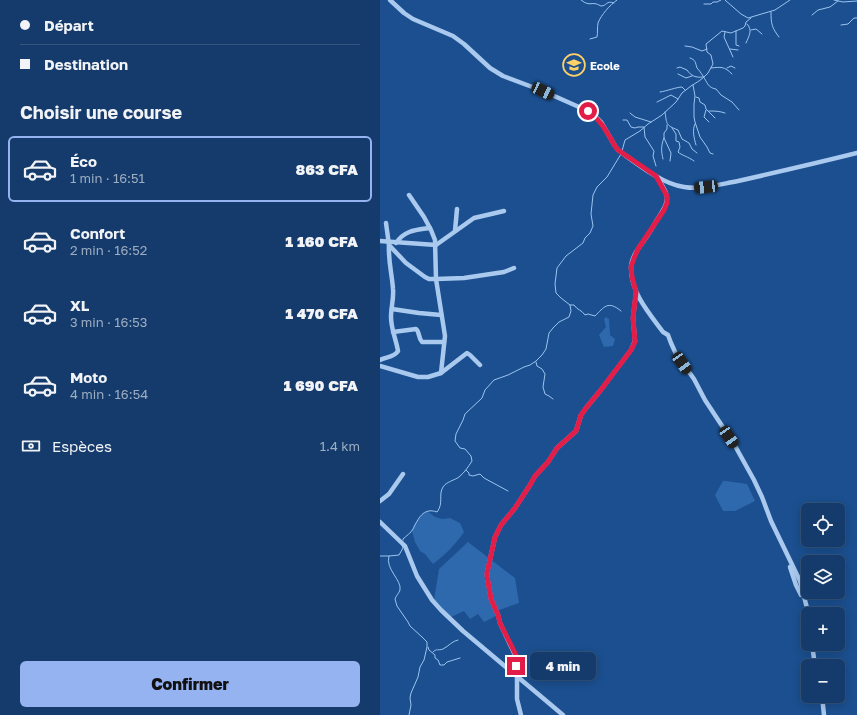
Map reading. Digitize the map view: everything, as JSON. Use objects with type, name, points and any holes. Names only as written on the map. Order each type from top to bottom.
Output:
[{"type":"street","points":[[390,0],[413,19],[453,36],[490,68],[503,76],[543,91],[596,116],[615,146],[620,151],[656,176],[683,187],[706,187],[747,179],[857,153]]},
{"type":"street","points":[[656,176],[667,196],[667,203],[638,249],[634,258],[631,267],[636,292],[655,321],[668,336],[676,354],[694,378],[705,400],[734,444],[746,466],[762,497],[771,521],[800,581],[806,607]]},
{"type":"street","points":[[409,195],[430,228],[436,245],[436,280],[444,336],[441,373]]},
{"type":"street","points":[[455,232],[457,209]]},
{"type":"street","points":[[380,242],[389,244],[436,245],[474,218],[504,211]]},
{"type":"street","points":[[380,360],[397,353],[398,351],[393,332],[391,315],[393,289],[389,265],[389,244],[386,223]]},
{"type":"street","points":[[396,243],[402,235],[406,233],[418,229],[430,228]]},
{"type":"street","points":[[389,244],[406,263],[429,279],[464,278],[504,272],[514,268]]},
{"type":"street","points":[[521,715],[517,699],[516,655],[500,623],[491,599],[487,576],[495,537],[501,525],[515,508],[535,476],[548,462],[557,448],[576,431],[581,415],[631,350],[635,342],[633,318],[636,292]]},
{"type":"street","points":[[392,308],[419,314],[441,314]]},
{"type":"street","points":[[393,332],[416,329],[422,342],[444,342]]},
{"type":"street","points":[[380,366],[421,378],[441,373],[467,353],[480,365]]},
{"type":"street","points":[[380,500],[389,494],[403,474]]},
{"type":"street","points":[[380,522],[405,546],[417,576],[432,600],[463,631],[563,715]]},
{"type":"street","points":[[823,703],[824,715]]},
{"type":"shaded area","points":[[606,317],[609,319],[610,335],[615,339],[613,346],[604,347],[599,335],[606,327],[604,319]]},
{"type":"shaded area","points":[[723,481],[747,484],[755,501],[735,511],[723,511],[715,495]]},
{"type":"shaded area","points":[[427,511],[435,517],[442,519],[450,518],[460,523],[464,532],[450,549],[433,564],[425,554],[420,551],[415,542],[412,531],[414,525],[423,513]]},
{"type":"shaded area","points":[[468,542],[515,578],[519,603],[496,611],[498,615],[484,622],[478,614],[470,619],[464,611],[451,617],[434,600],[439,569]]},
{"type":"waterway","points":[[581,0],[589,4],[598,4],[601,6],[609,2],[614,3]]},
{"type":"waterway","points":[[590,39],[597,37],[599,20],[606,10],[617,0]]},
{"type":"waterway","points":[[704,4],[711,4],[721,0]]},
{"type":"waterway","points":[[725,0],[748,18],[775,10],[790,0]]},
{"type":"waterway","points":[[834,0],[843,2],[857,1]]},
{"type":"waterway","points":[[812,15],[818,10],[830,7],[838,1]]},
{"type":"waterway","points":[[771,12],[772,26],[779,37]]},
{"type":"waterway","points":[[622,151],[625,140],[662,115],[676,102],[682,93],[708,73],[713,64],[711,55],[707,52],[706,44],[722,31],[731,33],[743,28],[746,22],[751,18]]},
{"type":"waterway","points":[[841,25],[848,24],[854,18],[857,18]]},
{"type":"waterway","points":[[746,43],[750,31],[747,24]]},
{"type":"waterway","points":[[751,30],[756,29],[762,34]]},
{"type":"waterway","points":[[736,31],[736,45],[739,46]]},
{"type":"waterway","points":[[725,32],[724,37],[733,57]]},
{"type":"waterway","points":[[685,46],[702,51],[707,49]]},
{"type":"waterway","points":[[730,49],[738,50]]},
{"type":"waterway","points":[[690,58],[694,60],[697,68],[709,86],[716,89],[739,110]]},
{"type":"waterway","points":[[727,68],[731,66],[735,68]]},
{"type":"waterway","points":[[677,68],[680,67],[687,70],[694,76],[703,77]]},
{"type":"waterway","points":[[711,68],[722,68],[732,74]]},
{"type":"waterway","points":[[678,74],[686,78],[692,76]]},
{"type":"waterway","points":[[693,85],[695,96],[695,122],[700,137],[710,153],[713,154]]},
{"type":"waterway","points":[[660,92],[682,87],[685,90]]},
{"type":"waterway","points":[[657,102],[671,95],[678,99]]},
{"type":"waterway","points":[[696,97],[699,98],[700,102],[705,105],[706,109],[715,118]]},
{"type":"waterway","points":[[706,110],[704,117],[709,122]]},
{"type":"waterway","points":[[709,111],[725,113]]},
{"type":"waterway","points":[[665,112],[667,124],[678,130],[682,139],[689,143],[692,149],[697,153]]},
{"type":"waterway","points":[[630,113],[635,117],[651,122]]},
{"type":"waterway","points":[[623,120],[627,120],[631,127],[644,127],[645,137],[654,151],[653,156],[656,166]]},
{"type":"waterway","points":[[695,124],[693,131],[696,145]]},
{"type":"waterway","points":[[667,125],[664,138],[671,153],[670,161]]},
{"type":"waterway","points":[[672,128],[676,134],[676,141],[679,142],[680,147],[678,152],[694,161]]},
{"type":"waterway","points":[[663,159],[662,143],[664,138]]},
{"type":"waterway","points":[[403,540],[410,533],[422,515],[428,511],[437,512],[440,505],[443,487],[461,475],[472,461],[471,456],[465,449],[460,448],[455,441],[456,434],[465,414],[482,398],[485,390],[494,380],[508,375],[536,361],[546,349],[549,333],[559,322],[569,317],[571,311],[570,305],[556,293],[555,284],[557,268],[566,256],[583,243],[585,238],[590,233],[593,226],[591,214],[593,195],[597,187],[607,177],[621,154]]},
{"type":"waterway","points":[[570,305],[574,305],[585,315],[588,314],[595,316],[609,305],[621,311]]},
{"type":"waterway","points":[[536,362],[537,366],[542,369],[545,374],[543,387],[545,394],[553,399]]},
{"type":"waterway","points":[[466,470],[469,475],[473,476],[480,474],[484,478],[508,491]]},
{"type":"waterway","points":[[402,545],[403,548],[399,555],[389,556],[388,561],[400,586],[400,590],[395,599],[397,606],[410,626],[427,642],[424,660],[411,693],[409,715]]},
{"type":"waterway","points":[[380,556],[389,556]]},
{"type":"waterway","points":[[433,652],[443,649],[454,641],[458,640]]},
{"type":"waterway","points":[[428,647],[429,650],[435,655],[435,658],[438,660],[440,665],[444,665],[447,662],[460,658]]},
{"type":"place","name":"Ecole","points":[[574,65]]},
{"type":"route","points":[[516,666],[516,655],[500,623],[491,599],[487,576],[495,537],[501,525],[525,494],[535,476],[548,462],[557,448],[576,431],[581,415],[631,350],[635,342],[633,318],[636,292],[631,267],[638,249],[667,203],[667,196],[656,176],[618,150],[601,122],[596,116],[588,111]]}]
